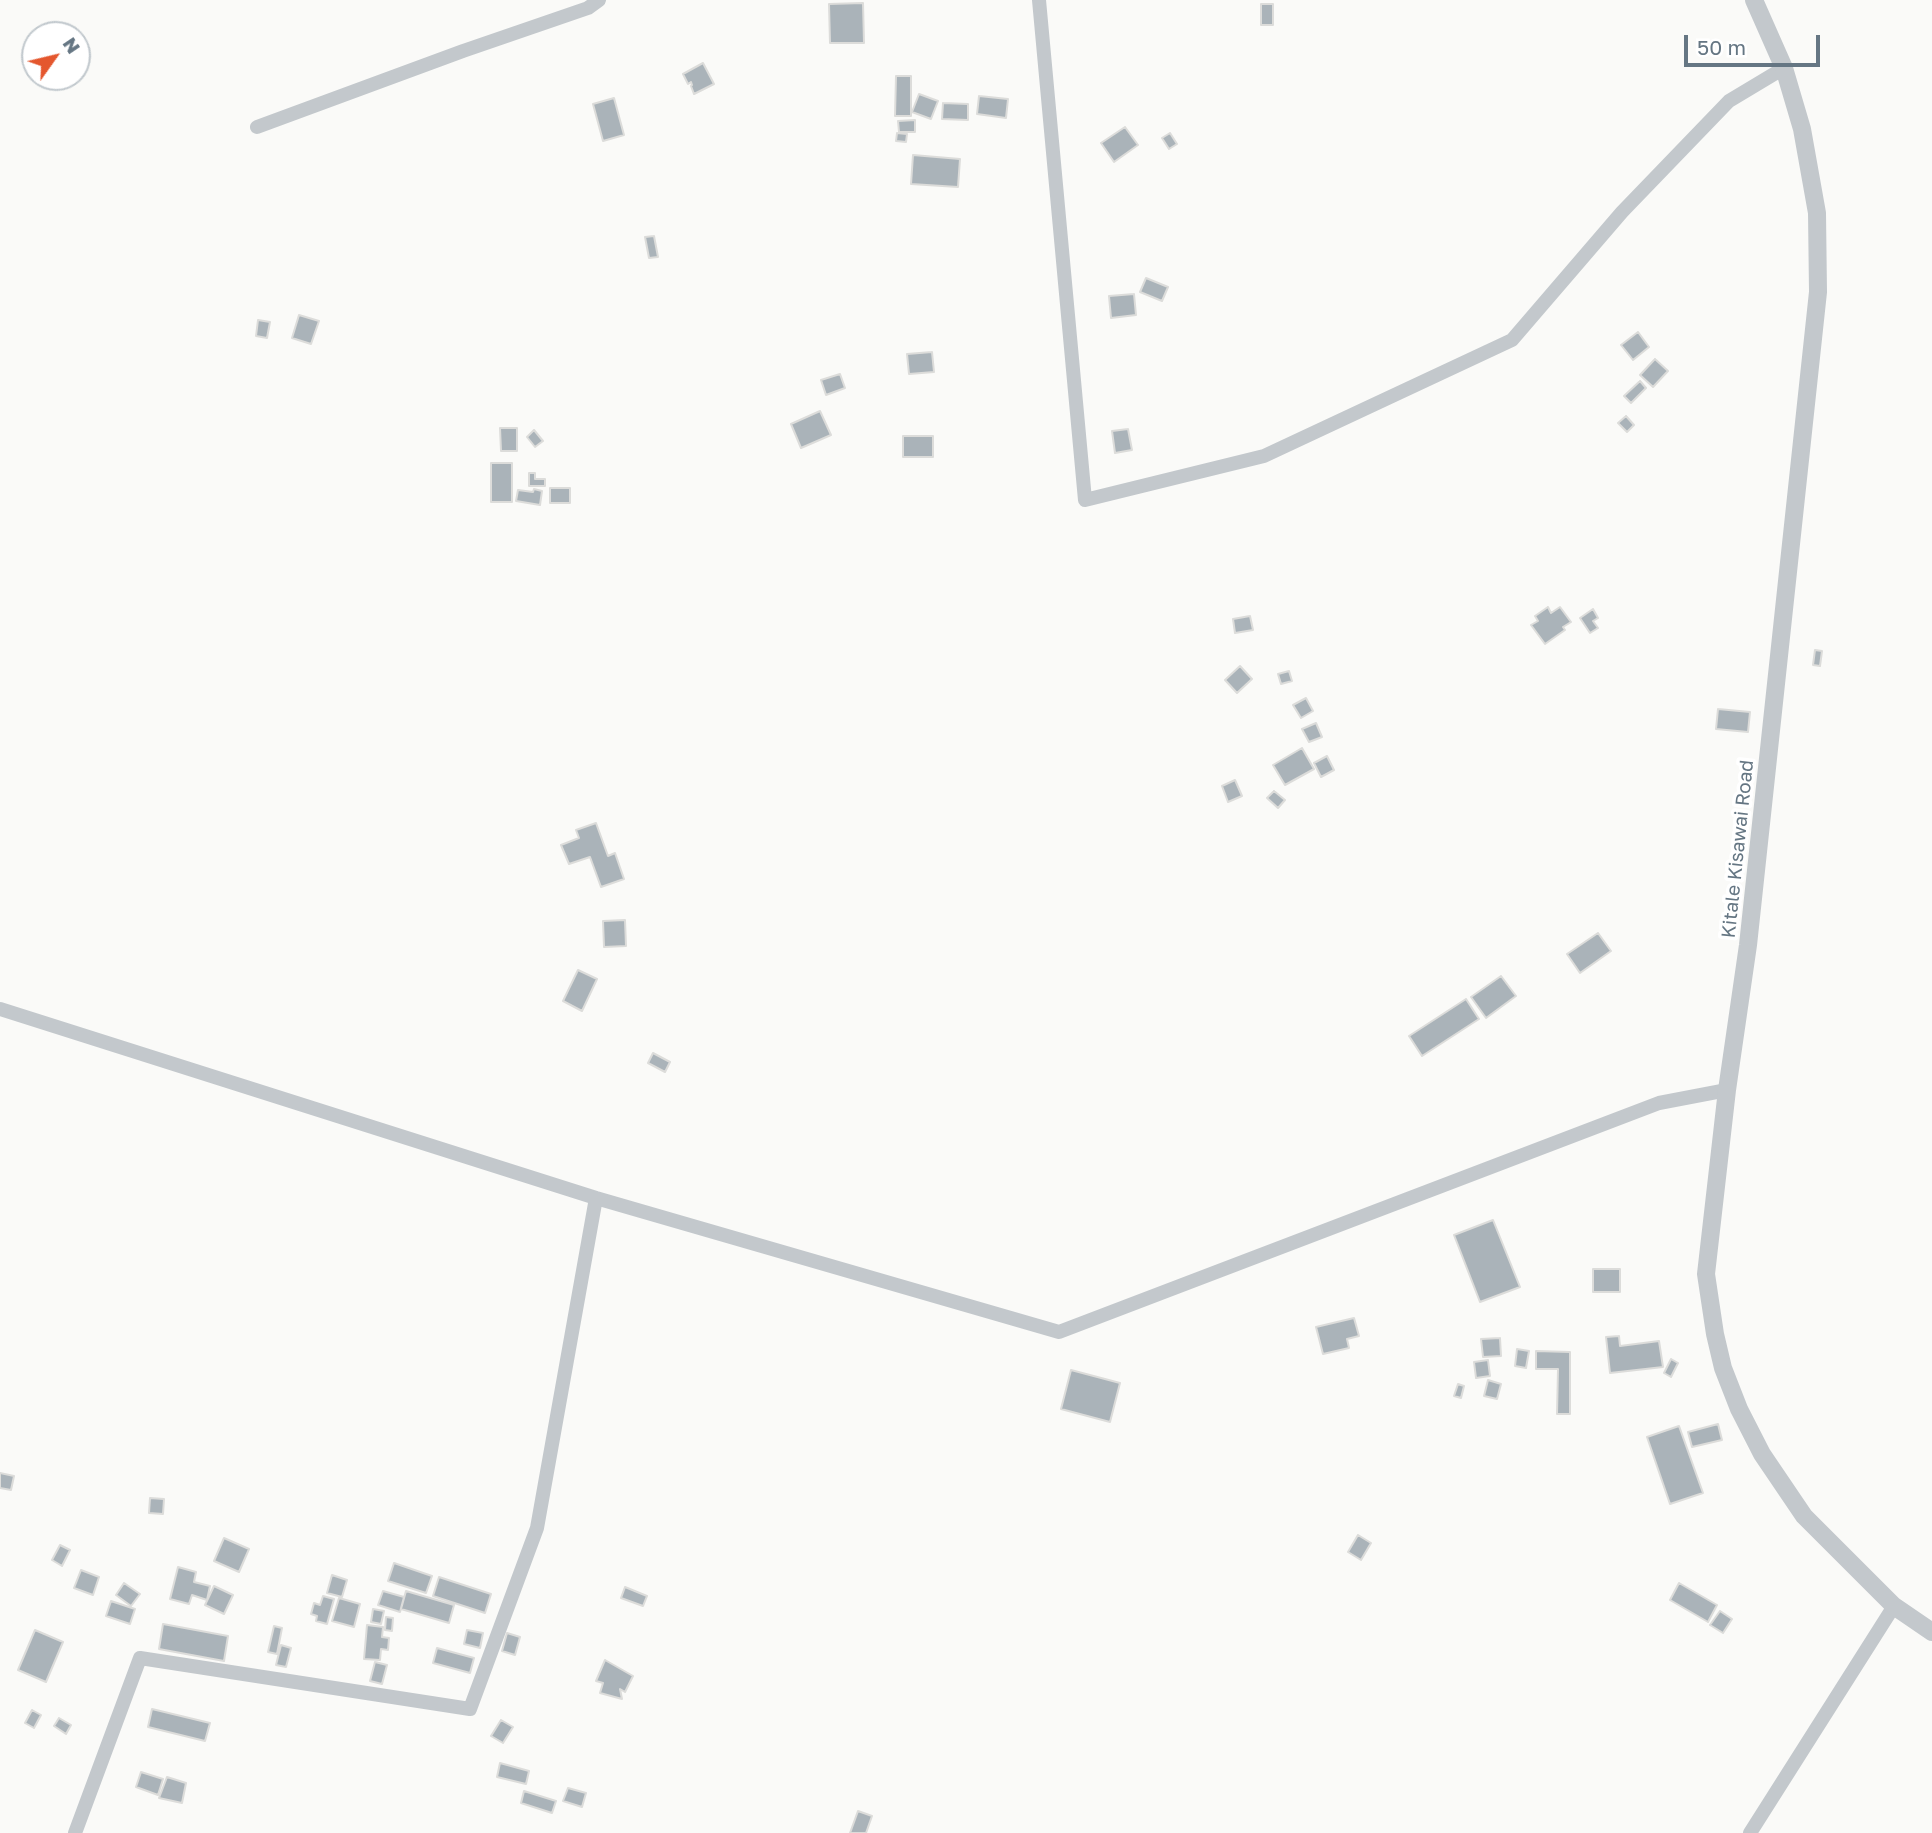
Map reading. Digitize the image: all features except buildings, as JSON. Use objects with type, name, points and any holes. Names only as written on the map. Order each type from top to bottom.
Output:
[{"type":"street","points":[[257,127],[588,8],[599,0]]},
{"type":"street","points":[[1039,0],[1085,500],[1264,456],[1512,340],[1622,212],[1729,101],[1784,68]]},
{"type":"street","name":"Kitale Kisawai Road","points":[[1754,0],[1784,68],[1802,130],[1817,214],[1818,292],[1750,932],[1727,1090],[1706,1274],[1714,1334],[1723,1368],[1739,1409],[1762,1454],[1804,1516],[1894,1606],[1932,1632]]},
{"type":"street","points":[[0,1009],[596,1198],[1059,1332],[1659,1103],[1727,1090]]},
{"type":"street","points":[[75,1833],[140,1658],[470,1709],[537,1528],[596,1198]]},
{"type":"street","points":[[1749,1833],[1894,1606]]}]
